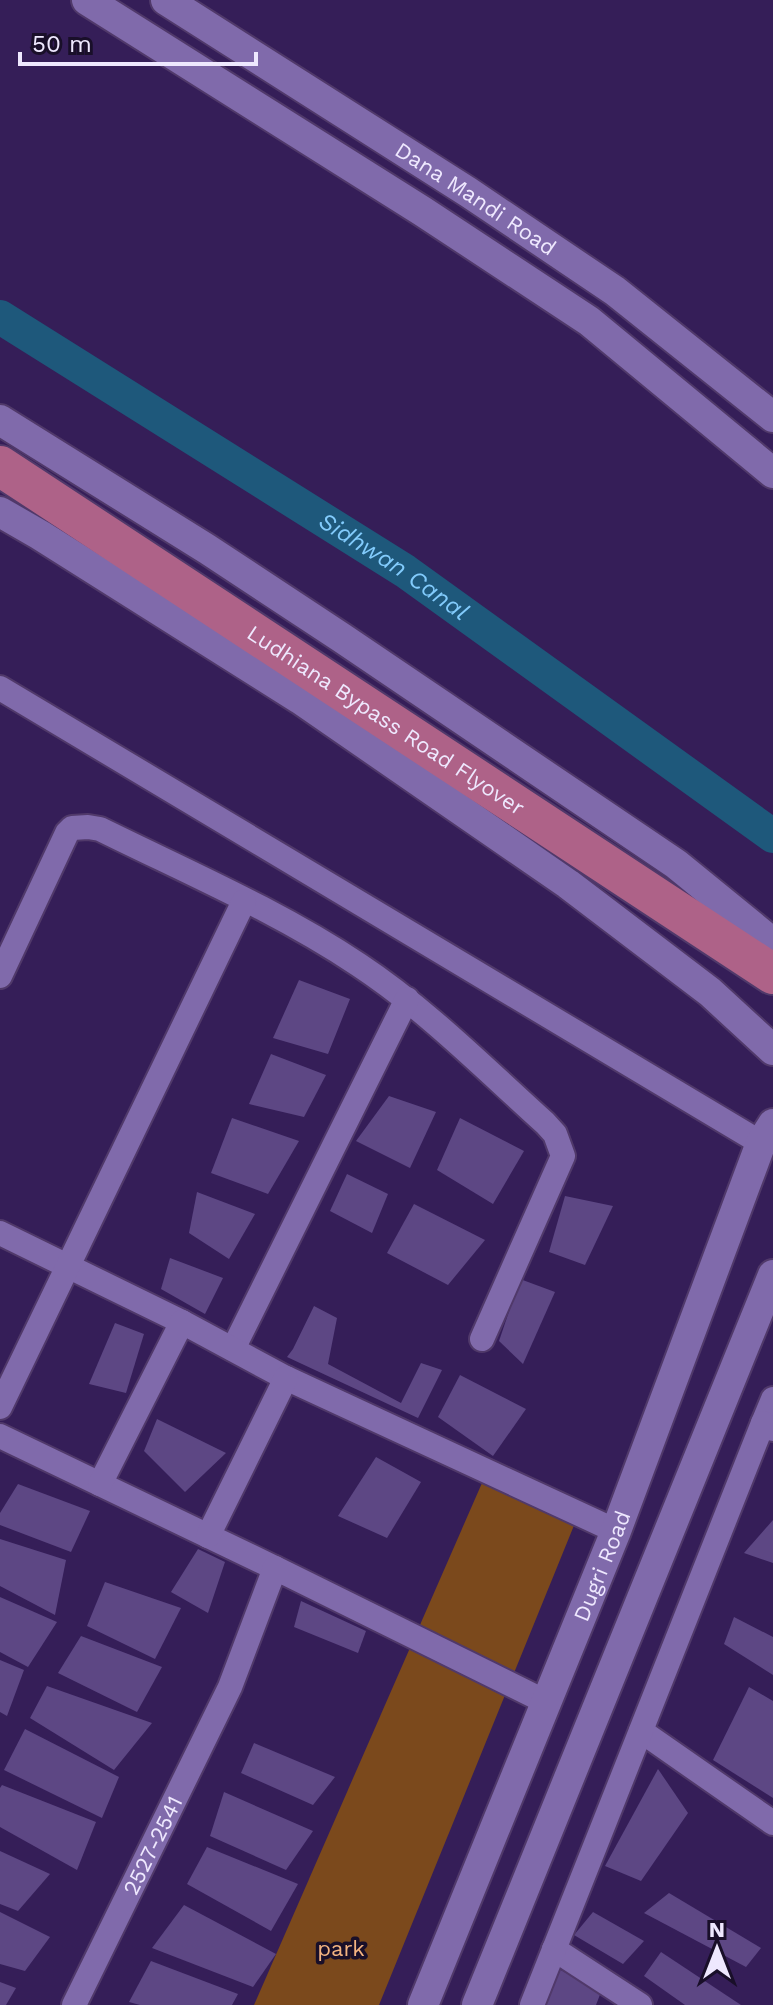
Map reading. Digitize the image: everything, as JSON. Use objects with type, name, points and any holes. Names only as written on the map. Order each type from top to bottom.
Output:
[{"type":"highway","name":"Ludhiana Bypass Road Flyover","points":[[0,466],[773,974]]},
{"type":"street","points":[[87,0],[422,211],[589,321],[773,473]]},
{"type":"street","name":"Dana Mandi Road","points":[[166,0],[468,192],[615,291],[773,417]]},
{"type":"street","points":[[0,420],[207,549],[342,638],[676,864],[773,943]]},
{"type":"street","points":[[0,512],[300,699],[555,876],[644,939],[710,992],[773,1050]]},
{"type":"street","points":[[0,688],[767,1134]]},
{"type":"street","points":[[0,976],[67,833],[72,828],[88,827],[100,829],[244,901],[358,964],[407,999],[545,1123],[555,1134],[563,1156],[482,1339]]},
{"type":"street","points":[[0,1407],[244,901]]},
{"type":"street","points":[[233,1349],[407,999]]},
{"type":"street","name":"Dugri Road","points":[[423,2005],[616,1531],[767,1134]]},
{"type":"street","points":[[0,1233],[182,1322],[286,1378],[616,1531]]},
{"type":"street","points":[[477,2005],[773,1275]]},
{"type":"street","points":[[100,1484],[182,1322]]},
{"type":"street","points":[[208,1536],[286,1378]]},
{"type":"street","points":[[532,2005],[641,1731],[768,1426],[773,1399]]},
{"type":"street","points":[[0,1436],[546,1702]]},
{"type":"street","name":"2527-2541","points":[[74,2005],[230,1687],[275,1568]]},
{"type":"street","points":[[641,1731],[773,1823]]},
{"type":"street","points":[[554,1949],[640,2005]]},
{"type":"green space","name":"park","points":[[482,1483],[575,1523],[379,2005],[254,2005]]},
{"type":"building","points":[[299,980],[350,999],[328,1054],[273,1038]]},
{"type":"building","points":[[271,1054],[326,1075],[304,1117],[249,1104]]},
{"type":"building","points":[[389,1096],[436,1112],[410,1168],[356,1141]]},
{"type":"building","points":[[232,1118],[299,1141],[268,1194],[211,1173]]},
{"type":"building","points":[[460,1118],[524,1151],[493,1204],[437,1170]]},
{"type":"building","points":[[347,1174],[388,1194],[372,1233],[330,1211]]},
{"type":"building","points":[[197,1192],[255,1214],[229,1259],[189,1233]]},
{"type":"building","points":[[565,1196],[613,1206],[585,1265],[549,1252]]},
{"type":"building","points":[[414,1204],[485,1240],[448,1285],[387,1253]]},
{"type":"building","points":[[170,1258],[223,1278],[205,1314],[161,1289]]},
{"type":"building","points":[[520,1279],[555,1292],[523,1364],[499,1341]]},
{"type":"building","points":[[314,1306],[337,1318],[328,1364],[401,1403],[421,1363],[442,1370],[418,1418],[287,1357]]},
{"type":"building","points":[[115,1323],[144,1334],[126,1393],[89,1384]]},
{"type":"building","points":[[460,1375],[526,1409],[493,1456],[438,1417]]},
{"type":"building","points":[[157,1419],[226,1453],[185,1492],[144,1451]]},
{"type":"building","points":[[376,1457],[421,1482],[387,1538],[338,1516]]},
{"type":"building","points":[[18,1484],[90,1511],[71,1552],[0,1525],[0,1513]]},
{"type":"building","points":[[773,1520],[773,1563],[744,1553]]},
{"type":"building","points":[[0,1539],[66,1560],[55,1615],[0,1586]]},
{"type":"building","points":[[198,1549],[225,1562],[208,1613],[171,1592]]},
{"type":"building","points":[[105,1582],[181,1608],[155,1659],[87,1626]]},
{"type":"building","points":[[0,1597],[57,1622],[28,1667],[0,1652]]},
{"type":"building","points":[[301,1601],[366,1631],[358,1653],[294,1627]]},
{"type":"building","points":[[734,1617],[773,1637],[773,1675],[724,1644]]},
{"type":"building","points":[[81,1636],[162,1667],[137,1712],[58,1673]]},
{"type":"building","points":[[0,1660],[24,1670],[7,1716],[0,1712]]},
{"type":"building","points":[[47,1686],[152,1723],[114,1770],[30,1718]]},
{"type":"building","points":[[749,1687],[773,1701],[773,1798],[713,1760]]},
{"type":"building","points":[[25,1729],[119,1777],[102,1818],[4,1770]]},
{"type":"building","points":[[254,1743],[335,1777],[313,1805],[241,1773]]},
{"type":"building","points":[[658,1769],[688,1813],[641,1881],[605,1866]]},
{"type":"building","points":[[2,1785],[96,1822],[77,1870],[0,1827]]},
{"type":"building","points":[[224,1792],[313,1831],[286,1870],[210,1836]]},
{"type":"building","points":[[207,1847],[298,1884],[271,1931],[187,1884]]},
{"type":"building","points":[[0,1851],[50,1874],[18,1911],[0,1904]]},
{"type":"building","points":[[669,1893],[761,1948],[746,1967],[644,1913]]},
{"type":"building","points":[[184,1905],[276,1954],[253,1987],[152,1948]]},
{"type":"building","points":[[0,1912],[50,1937],[25,1971],[0,1964]]},
{"type":"building","points":[[593,1912],[644,1941],[623,1964],[574,1935]]},
{"type":"building","points":[[661,1952],[741,2005],[685,2005],[644,1976]]},
{"type":"building","points":[[151,1961],[238,1994],[232,2005],[140,2005],[129,2002]]},
{"type":"building","points":[[557,1968],[601,1992],[596,2005],[544,2005]]},
{"type":"building","points":[[0,1982],[16,1988],[6,2005],[0,2005]]},
{"type":"waterway","name":"Sidhwan Canal","points":[[0,317],[405,571],[773,836]]}]
